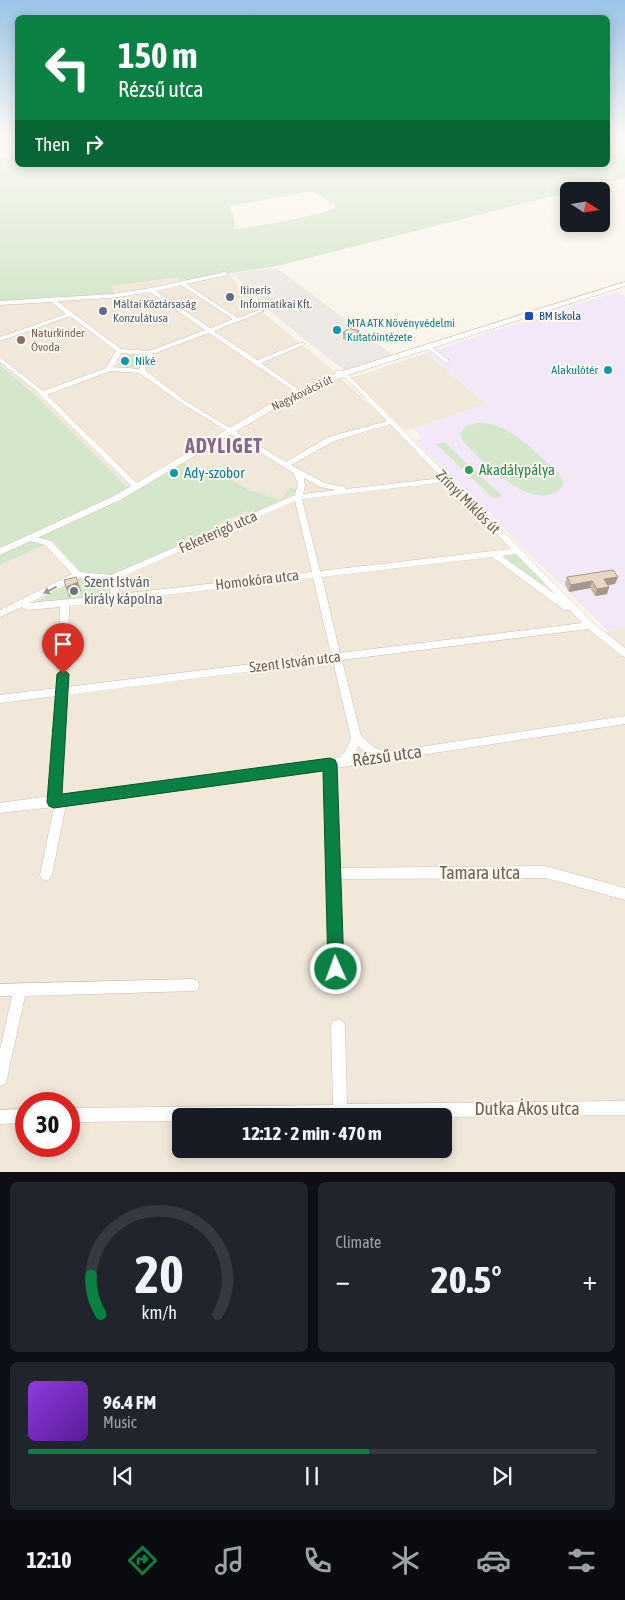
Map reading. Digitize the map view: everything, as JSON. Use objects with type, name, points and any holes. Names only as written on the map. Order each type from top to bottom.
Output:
[{"type":"street","points":[[0,303],[112,296],[151,290],[225,274]]},
{"type":"street","points":[[181,283],[238,320]]},
{"type":"street","name":"Nagykovácsi út","points":[[0,552],[137,487],[300,393],[342,374],[625,284]]},
{"type":"street","points":[[151,290],[300,393]]},
{"type":"street","points":[[51,299],[119,351],[150,354],[261,311]]},
{"type":"street","points":[[0,339],[70,314]]},
{"type":"street","points":[[255,363],[302,344]]},
{"type":"street","points":[[428,347],[448,362]]},
{"type":"street","points":[[109,369],[119,351]]},
{"type":"street","points":[[141,371],[150,354]]},
{"type":"street","points":[[0,358],[42,394],[137,487]]},
{"type":"street","points":[[42,394],[109,369],[141,371],[177,398],[296,471],[323,485],[352,490]]},
{"type":"street","name":"Zrínyi Miklós út","points":[[342,374],[590,625]]},
{"type":"street","points":[[286,465],[330,439],[390,422]]},
{"type":"street","points":[[296,471],[302,485],[298,497],[356,738],[349,755],[335,763],[333,874],[336,969]]},
{"type":"street","name":"Feketerigó utca","points":[[78,575],[112,578],[298,497],[446,480]]},
{"type":"street","points":[[0,614],[78,575],[48,543],[29,538]]},
{"type":"street","name":"Homokóra utca","points":[[22,603],[28,607],[516,551]]},
{"type":"street","name":"Zrínyi Miklós út","points":[[493,554],[625,653]]},
{"type":"street","points":[[112,578],[116,597]]},
{"type":"street","points":[[46,874],[58,801],[65,603]]},
{"type":"street","name":"Szent István utca","points":[[0,700],[590,625]]},
{"type":"street","name":"Rézsű utca","points":[[0,808],[396,755],[625,720]]},
{"type":"street","points":[[356,738],[372,751],[396,755]]},
{"type":"street","name":"Tamara utca","points":[[333,874],[546,872],[625,894]]},
{"type":"street","points":[[0,990],[193,985]]},
{"type":"street","points":[[0,1079],[20,990]]},
{"type":"street","points":[[338,1026],[340,1108]]},
{"type":"street","name":"Dutka Ákos utca","points":[[452,1109],[625,1108]]},
{"type":"street","name":"Dutka Ákos utca","points":[[80,1115],[172,1113]]},
{"type":"street","points":[[0,1117],[15,1116]]},
{"type":"shaded area","points":[[277,268],[393,355],[345,371],[267,309],[232,273]]},
{"type":"shaded area","points":[[227,272],[261,311],[321,360],[385,419],[596,634],[625,628],[625,1172],[0,1172],[0,565],[48,543],[150,510],[36,396],[0,365],[0,303],[113,293],[112,286],[179,277],[180,281]]},
{"type":"shaded area","points":[[616,292],[625,297],[625,628],[608,631],[415,440],[422,437],[414,429],[486,404],[426,353]]},
{"type":"shaded area","points":[[426,353],[486,404],[406,431],[351,378]]},
{"type":"green space","points":[[0,192],[560,192],[560,194],[277,266],[179,281],[179,277],[112,286],[114,294],[0,303]],"holes":[[[314,192],[336,206],[330,210],[271,224],[234,229],[235,223],[230,206]]]},
{"type":"green space","points":[[128,354],[140,356],[143,362],[131,368],[118,365],[118,359]]},
{"type":"green space","points":[[0,365],[36,396],[133,493],[184,463],[199,472],[208,467],[249,490],[280,500],[250,515],[247,511],[214,526],[216,530],[113,575],[80,572],[53,541],[0,565]]},
{"type":"green space","points":[[478,423],[490,424],[512,433],[559,473],[563,482],[561,488],[548,495],[535,495],[521,490],[494,471],[463,441],[460,433],[466,426]]},
{"type":"green space","name":"Akadálypálya","points":[[444,442],[502,496],[494,499],[436,444]]},
{"type":"green space","points":[[290,488],[298,489],[296,492],[280,500]]},
{"type":"green space","points":[[517,553],[547,584],[540,585],[501,556]]},
{"type":"green space","points":[[81,577],[109,580],[111,595],[34,603]]},
{"type":"building","points":[[349,328],[359,331],[353,336],[343,333]]},
{"type":"building","points":[[613,570],[618,577],[604,579],[609,587],[597,589],[592,581],[571,585],[567,577]]},
{"type":"building","points":[[76,577],[78,582],[66,587],[64,580]]},
{"type":"place","name":"Itineris Informatikai Kft.","points":[[230,297]]},
{"type":"place","name":"Máltai Köztársaság Konzulátusa","points":[[103,311]]},
{"type":"place","name":"BM Iskola","points":[[529,316]]},
{"type":"place","name":"MTA ATK Növényvédelmi Kutatóintézete","points":[[337,330]]},
{"type":"place","name":"Naturkinder Óvoda","points":[[21,340]]},
{"type":"place","name":"Niké","points":[[125,361]]},
{"type":"place","name":"Alakulótér","points":[[608,370]]},
{"type":"place","name":"Akadálypálya","points":[[469,470]]},
{"type":"place","name":"Ady-szobor","points":[[174,473]]},
{"type":"place","name":"Szent István király kápolna","points":[[74,591]]},
{"type":"district","name":"ADYLIGET","points":[[224,446]]},
{"type":"route","points":[[63,674],[54,802],[330,764],[336,969]]}]
